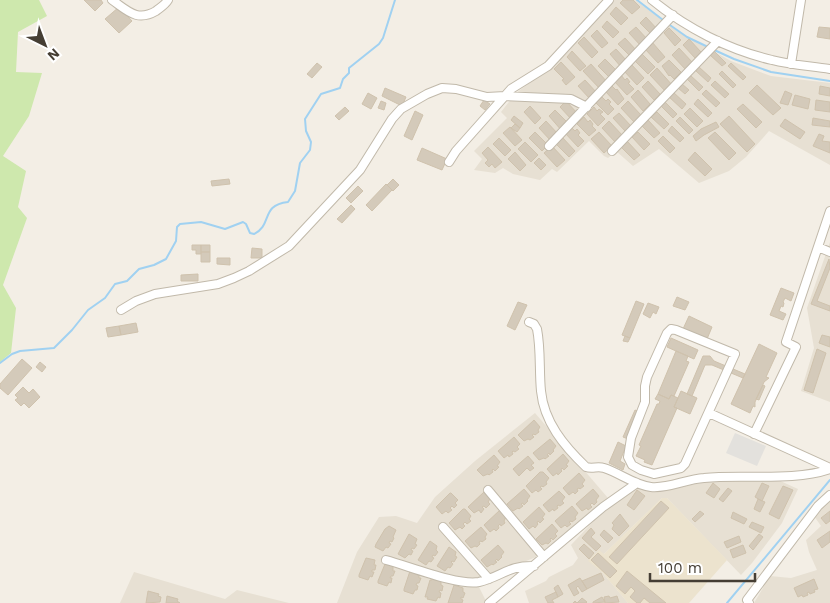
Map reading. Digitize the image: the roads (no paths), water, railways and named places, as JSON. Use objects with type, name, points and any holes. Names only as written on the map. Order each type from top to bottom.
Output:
[{"type":"street","points":[[112,0],[138,17],[147,16],[164,5],[168,0]]},
{"type":"street","points":[[449,162],[456,151],[511,89],[548,66],[609,0]]},
{"type":"street","points":[[652,0],[669,20],[692,28],[713,46],[770,60],[830,69]]},
{"type":"street","points":[[791,64],[802,0]]},
{"type":"street","points":[[549,146],[669,20]]},
{"type":"street","points":[[612,151],[713,46]]},
{"type":"street","points":[[121,310],[136,301],[155,294],[218,284],[234,278],[290,246],[360,170],[392,119],[401,109],[417,98],[442,88],[456,89],[487,97],[505,96],[571,100],[587,107]]},
{"type":"street","points":[[754,434],[796,348],[786,342],[830,211]]},
{"type":"street","points":[[818,247],[830,252]]},
{"type":"street","points":[[529,322],[538,329],[541,393],[549,423],[586,467],[602,467],[637,483],[651,487],[704,478],[820,472],[829,467]]},
{"type":"street","points":[[670,330],[676,330],[735,354],[709,413],[686,464],[681,468],[654,474],[632,465],[628,457],[631,438],[645,402],[647,377],[670,330]]},
{"type":"street","points":[[709,413],[829,467]]},
{"type":"street","points":[[489,603],[603,507],[637,483]]},
{"type":"street","points":[[488,490],[544,557]]},
{"type":"street","points":[[747,602],[818,506],[830,495]]},
{"type":"street","points":[[443,527],[489,579]]},
{"type":"street","points":[[386,560],[467,583],[489,579],[521,566],[534,566]]},
{"type":"waterway","points":[[0,363],[12,354],[20,351],[54,348],[88,310],[105,298],[115,284],[127,281],[139,269],[166,259],[176,241],[177,227],[180,224],[201,222],[225,229],[243,222],[250,233],[254,234],[260,230],[270,211],[279,204],[288,202],[295,191],[300,163],[310,150],[311,142],[306,131],[305,119],[321,94],[340,88],[343,79],[349,73],[349,68],[379,44],[383,38],[395,0]]},
{"type":"waterway","points":[[637,0],[663,20]]},
{"type":"waterway","points":[[667,23],[687,37],[708,47]]},
{"type":"waterway","points":[[712,49],[771,72],[830,81]]},
{"type":"waterway","points":[[727,603],[830,480]]}]
